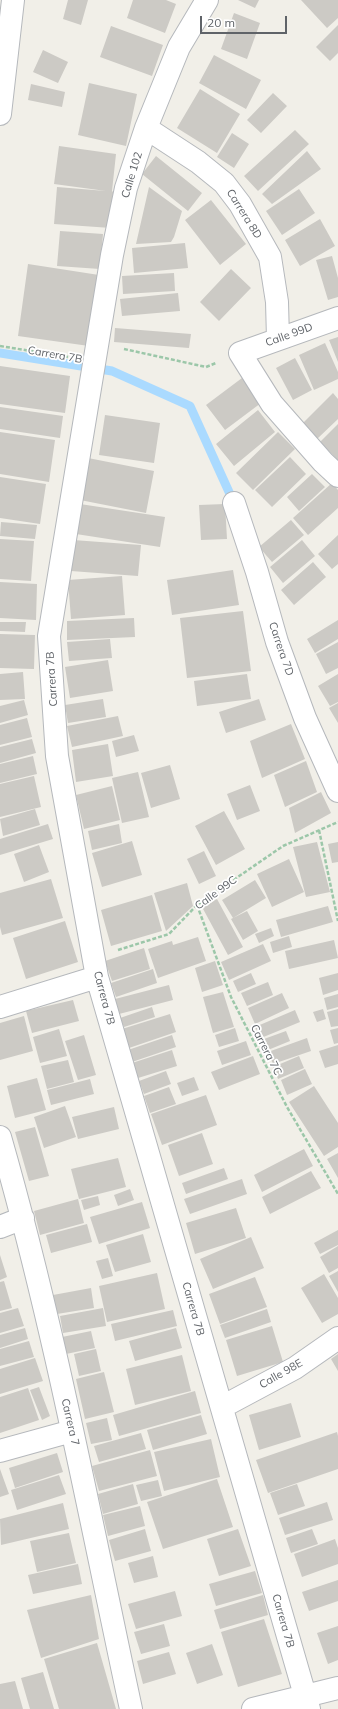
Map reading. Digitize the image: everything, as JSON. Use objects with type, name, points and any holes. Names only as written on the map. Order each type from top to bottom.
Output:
[{"type":"street","points":[[0,114],[13,0]]},
{"type":"street","name":"Calle 102","points":[[95,361],[112,255],[126,188],[146,128],[179,47],[207,0]]},
{"type":"street","name":"Carrera 8D","points":[[146,128],[198,162],[224,183],[240,204],[270,257],[277,302],[278,338]]},
{"type":"street","name":"Calle 99D","points":[[240,353],[278,338],[338,318]]},
{"type":"street","points":[[240,353],[272,404],[323,462],[338,476]]},
{"type":"street","name":"Carrera 7B","points":[[95,361],[49,636],[57,756],[96,968],[307,1703]]},
{"type":"street","name":"Carrera 7D","points":[[234,504],[257,572],[277,642],[305,718],[338,791]]},
{"type":"street","points":[[0,1007],[96,968]]},
{"type":"street","name":"Carrera 7","points":[[0,1137],[23,1218],[72,1431],[131,1709]]},
{"type":"street","points":[[0,1227],[23,1218]]},
{"type":"street","name":"Calle 98E","points":[[222,1407],[294,1368],[338,1338]]},
{"type":"street","points":[[0,1451],[72,1431]]},
{"type":"street","points":[[253,1709],[307,1703],[338,1688]]},
{"type":"path","name":"Carrera 7B","points":[[0,346],[95,361]]},
{"type":"path","points":[[95,361],[206,367],[240,353]]},
{"type":"path","name":"Calle 99C","points":[[96,968],[169,934],[197,905],[283,846],[338,822]]},
{"type":"path","points":[[319,830],[338,921]]},
{"type":"path","name":"Carrera 7C","points":[[197,905],[234,1004],[287,1107],[338,1194]]},
{"type":"building","points":[[68,0],[88,0],[81,25],[63,19]]},
{"type":"building","points":[[133,0],[166,0],[176,4],[165,33],[127,18]]},
{"type":"building","points":[[238,0],[259,0],[255,8]]},
{"type":"building","points":[[301,0],[338,0],[338,18],[327,28]]},
{"type":"building","points":[[234,13],[260,23],[247,59],[221,49]]},
{"type":"building","points":[[338,25],[338,53],[330,61],[316,47]]},
{"type":"building","points":[[111,26],[163,45],[152,76],[100,57]]},
{"type":"building","points":[[43,50],[68,62],[58,83],[33,72]]},
{"type":"building","points":[[214,55],[261,80],[246,109],[199,83]]},
{"type":"building","points":[[89,83],[137,94],[126,146],[78,135]]},
{"type":"building","points":[[31,84],[65,92],[62,107],[28,100]]},
{"type":"building","points":[[200,89],[240,114],[217,153],[177,128]]},
{"type":"building","points":[[273,93],[287,106],[261,133],[247,120]]},
{"type":"building","points":[[295,130],[309,144],[258,191],[244,176]]},
{"type":"building","points":[[232,133],[249,144],[234,168],[217,157]]},
{"type":"building","points":[[59,146],[116,154],[112,191],[111,228],[54,224],[57,187],[106,191],[54,184]]},
{"type":"building","points":[[307,151],[321,169],[272,204],[262,194]]},
{"type":"building","points":[[156,156],[202,193],[188,211],[142,174]]},
{"type":"building","points":[[149,187],[182,211],[171,242],[136,244]]},
{"type":"building","points":[[299,189],[315,213],[282,235],[266,211]]},
{"type":"building","points":[[211,200],[246,244],[220,265],[185,220]]},
{"type":"building","points":[[320,219],[335,246],[300,266],[285,240]]},
{"type":"building","points":[[60,231],[103,234],[100,269],[57,266]]},
{"type":"building","points":[[185,243],[188,268],[134,273],[132,248]]},
{"type":"building","points":[[332,256],[338,278],[338,297],[328,300],[316,260]]},
{"type":"building","points":[[28,264],[99,275],[89,346],[18,336]]},
{"type":"building","points":[[231,269],[251,288],[219,321],[200,302]]},
{"type":"building","points":[[174,273],[175,291],[123,294],[122,276]]},
{"type":"building","points":[[178,293],[180,311],[122,316],[120,299]]},
{"type":"building","points":[[115,328],[191,334],[189,348],[114,342]]},
{"type":"building","points":[[338,337],[338,362],[329,340]]},
{"type":"building","points":[[325,343],[338,372],[338,379],[314,390],[299,355]]},
{"type":"building","points":[[295,358],[312,390],[293,400],[276,368]]},
{"type":"building","points":[[0,366],[70,376],[65,413],[0,404]]},
{"type":"building","points":[[242,378],[261,403],[225,430],[206,405]]},
{"type":"building","points":[[333,393],[338,399],[338,419],[317,439],[302,424]]},
{"type":"building","points":[[0,407],[63,416],[60,438],[0,429]]},
{"type":"building","points":[[258,410],[275,432],[234,466],[216,444]]},
{"type":"building","points":[[105,415],[160,423],[154,463],[99,455]]},
{"type":"building","points":[[338,424],[338,460],[320,442]]},
{"type":"building","points":[[0,432],[55,440],[49,482],[0,474]]},
{"type":"building","points":[[278,432],[295,449],[253,490],[236,473]]},
{"type":"building","points":[[290,457],[306,474],[272,507],[255,490]]},
{"type":"building","points":[[88,458],[154,471],[146,513],[80,500]]},
{"type":"building","points":[[312,474],[325,487],[299,511],[287,497]]},
{"type":"building","points":[[0,477],[46,484],[40,524],[0,518]]},
{"type":"building","points":[[332,483],[338,490],[338,508],[308,535],[293,518]]},
{"type":"building","points":[[80,504],[165,517],[160,547],[76,534]]},
{"type":"building","points":[[225,504],[227,539],[201,540],[199,505]]},
{"type":"building","points":[[291,520],[304,535],[272,562],[259,547]]},
{"type":"building","points":[[1,522],[37,525],[35,539],[0,536]]},
{"type":"building","points":[[338,535],[338,564],[332,569],[318,554]]},
{"type":"building","points":[[0,539],[34,541],[31,581],[0,579]]},
{"type":"building","points":[[73,540],[141,545],[138,576],[71,571]]},
{"type":"building","points":[[302,540],[315,556],[283,583],[270,567]]},
{"type":"building","points":[[313,562],[326,577],[294,605],[281,590]]},
{"type":"building","points":[[233,570],[239,605],[172,615],[167,580]]},
{"type":"building","points":[[122,576],[125,615],[71,619],[68,580]]},
{"type":"building","points":[[0,582],[37,584],[36,620],[0,618]]},
{"type":"building","points":[[243,611],[251,671],[187,678],[180,618]]},
{"type":"building","points":[[134,618],[135,637],[67,640],[67,621]]},
{"type":"building","points":[[338,620],[338,639],[315,653],[307,639]]},
{"type":"building","points":[[0,622],[26,622],[25,632],[0,631]]},
{"type":"building","points":[[0,634],[35,635],[34,669],[0,668]]},
{"type":"building","points":[[110,639],[112,658],[69,661],[67,642]]},
{"type":"building","points":[[338,642],[338,668],[326,674],[316,654]]},
{"type":"building","points":[[108,660],[113,691],[70,698],[65,667]]},
{"type":"building","points":[[23,672],[25,699],[0,700],[0,674]]},
{"type":"building","points":[[247,674],[251,699],[197,706],[194,681]]},
{"type":"building","points":[[338,674],[338,702],[330,706],[318,686]]},
{"type":"building","points":[[103,699],[106,717],[68,723],[65,705]]},
{"type":"building","points":[[259,699],[266,720],[226,733],[219,712]]},
{"type":"building","points":[[24,700],[28,715],[0,723],[0,706]]},
{"type":"building","points":[[338,703],[338,723],[329,708]]},
{"type":"building","points":[[118,716],[123,736],[72,747],[67,726]]},
{"type":"building","points":[[27,718],[32,737],[0,745],[0,725]]},
{"type":"building","points":[[291,724],[305,759],[262,778],[250,741]]},
{"type":"building","points":[[134,735],[139,751],[116,757],[112,741]]},
{"type":"building","points":[[32,739],[36,753],[0,763],[0,747]]},
{"type":"building","points":[[108,744],[113,776],[76,782],[72,750]]},
{"type":"building","points":[[33,756],[37,774],[0,783],[0,764]]},
{"type":"building","points":[[306,761],[317,792],[285,807],[274,775]]},
{"type":"building","points":[[170,765],[180,799],[151,808],[141,773]]},
{"type":"building","points":[[138,772],[149,817],[122,823],[112,778]]},
{"type":"building","points":[[34,776],[41,807],[0,817],[0,784]]},
{"type":"building","points":[[250,785],[260,811],[237,820],[227,794]]},
{"type":"building","points":[[112,786],[120,820],[84,829],[76,795]]},
{"type":"building","points":[[321,792],[331,813],[295,833],[289,808]]},
{"type":"building","points":[[35,809],[40,825],[3,836],[0,819]]},
{"type":"building","points":[[224,811],[245,849],[216,865],[195,826]]},
{"type":"building","points":[[48,824],[53,839],[0,855],[0,839]]},
{"type":"building","points":[[119,824],[122,843],[92,850],[88,831]]},
{"type":"building","points":[[132,841],[142,875],[102,887],[92,853]]},
{"type":"building","points":[[317,842],[330,892],[306,897],[293,847]]},
{"type":"building","points":[[338,842],[338,862],[332,863],[328,844]]},
{"type":"building","points":[[39,845],[49,872],[24,882],[14,854]]},
{"type":"building","points":[[204,851],[216,876],[199,884],[187,859]]},
{"type":"building","points":[[289,859],[304,892],[272,907],[257,874]]},
{"type":"building","points":[[51,879],[63,918],[2,935],[0,927],[0,893]]},
{"type":"building","points":[[255,880],[266,898],[233,918],[222,900]]},
{"type":"building","points":[[187,883],[193,906],[166,931],[154,893]]},
{"type":"building","points":[[152,895],[162,931],[111,946],[101,910]]},
{"type":"building","points":[[217,899],[243,947],[228,955],[202,907]]},
{"type":"building","points":[[328,906],[333,922],[281,937],[276,920]]},
{"type":"building","points":[[247,911],[258,931],[243,940],[231,919]]},
{"type":"building","points":[[65,921],[78,962],[26,979],[13,938]]},
{"type":"building","points":[[271,928],[274,936],[259,943],[255,934]]},
{"type":"building","points":[[289,936],[292,947],[273,953],[270,942]]},
{"type":"building","points":[[198,937],[206,961],[158,978],[148,949],[172,941],[173,945]]},
{"type":"building","points":[[334,940],[338,958],[289,969],[285,951]]},
{"type":"building","points":[[263,944],[271,961],[229,980],[221,962]]},
{"type":"building","points":[[144,948],[150,969],[112,981],[105,961]]},
{"type":"building","points":[[215,961],[223,985],[202,992],[195,968]]},
{"type":"building","points":[[153,969],[157,983],[116,997],[111,983]]},
{"type":"building","points":[[251,973],[256,984],[238,992],[233,981]]},
{"type":"building","points":[[338,973],[338,990],[323,995],[319,978]]},
{"type":"building","points":[[268,982],[273,995],[247,1006],[241,993]]},
{"type":"building","points":[[169,985],[173,1000],[119,1014],[115,999]]},
{"type":"building","points":[[223,992],[234,1027],[213,1033],[203,997]]},
{"type":"building","points":[[282,993],[289,1008],[255,1024],[248,1008]]},
{"type":"building","points":[[338,994],[338,1007],[327,1010],[324,998]]},
{"type":"building","points":[[73,1000],[79,1021],[32,1033],[26,1011]]},
{"type":"building","points":[[152,1007],[155,1017],[124,1027],[120,1018]]},
{"type":"building","points":[[323,1009],[326,1019],[317,1022],[313,1012]]},
{"type":"building","points":[[338,1009],[338,1026],[331,1027],[327,1012]]},
{"type":"building","points":[[295,1010],[300,1022],[261,1038],[255,1027]]},
{"type":"building","points":[[170,1014],[176,1032],[129,1048],[122,1029]]},
{"type":"building","points":[[24,1016],[33,1051],[0,1060],[0,1023]]},
{"type":"building","points":[[235,1028],[239,1041],[219,1047],[215,1035]]},
{"type":"building","points":[[338,1028],[338,1043],[334,1044],[330,1030]]},
{"type":"building","points":[[59,1029],[67,1056],[40,1063],[33,1037]]},
{"type":"building","points":[[286,1031],[290,1041],[268,1050],[264,1039]]},
{"type":"building","points":[[84,1035],[96,1075],[78,1080],[65,1041]]},
{"type":"building","points":[[172,1035],[176,1047],[132,1062],[128,1050]]},
{"type":"building","points":[[307,1038],[311,1051],[273,1064],[268,1052]]},
{"type":"building","points":[[246,1041],[251,1055],[222,1065],[217,1051]]},
{"type":"building","points":[[338,1045],[338,1064],[325,1068],[319,1051]]},
{"type":"building","points":[[172,1050],[177,1066],[138,1078],[132,1063]]},
{"type":"building","points":[[253,1056],[260,1074],[219,1090],[211,1072]]},
{"type":"building","points":[[299,1056],[304,1068],[278,1079],[273,1067]]},
{"type":"building","points":[[68,1060],[74,1082],[47,1089],[41,1066]]},
{"type":"building","points":[[305,1069],[312,1084],[287,1095],[281,1080]]},
{"type":"building","points":[[166,1071],[171,1084],[144,1094],[139,1081]]},
{"type":"building","points":[[194,1077],[199,1090],[182,1096],[177,1083]]},
{"type":"building","points":[[37,1078],[46,1110],[15,1118],[7,1086]]},
{"type":"building","points":[[90,1079],[94,1094],[51,1105],[47,1090]]},
{"type":"building","points":[[314,1086],[338,1123],[338,1147],[324,1156],[289,1102]]},
{"type":"building","points":[[169,1087],[176,1104],[150,1113],[144,1096]]},
{"type":"building","points":[[206,1095],[217,1125],[162,1145],[151,1114]]},
{"type":"building","points":[[65,1106],[76,1137],[44,1148],[34,1117]]},
{"type":"building","points":[[114,1107],[119,1129],[78,1139],[72,1117]]},
{"type":"building","points":[[35,1127],[49,1176],[29,1181],[15,1132]]},
{"type":"building","points":[[202,1133],[213,1164],[179,1176],[168,1145]]},
{"type":"building","points":[[304,1149],[313,1166],[262,1192],[254,1175]]},
{"type":"building","points":[[338,1153],[338,1178],[327,1159]]},
{"type":"building","points":[[118,1158],[126,1187],[79,1199],[71,1169]]},
{"type":"building","points":[[224,1168],[228,1179],[186,1194],[182,1183]]},
{"type":"building","points":[[311,1171],[321,1188],[270,1214],[262,1197]]},
{"type":"building","points":[[242,1179],[247,1194],[190,1214],[184,1199]]},
{"type":"building","points":[[130,1189],[134,1200],[118,1206],[114,1195]]},
{"type":"building","points":[[98,1196],[100,1205],[84,1210],[81,1200]]},
{"type":"building","points":[[78,1199],[84,1223],[40,1235],[34,1211]]},
{"type":"building","points":[[142,1202],[150,1228],[99,1244],[90,1217]]},
{"type":"building","points":[[236,1208],[246,1238],[195,1254],[186,1223]]},
{"type":"building","points":[[87,1224],[92,1242],[51,1253],[46,1235]]},
{"type":"building","points":[[338,1230],[338,1245],[320,1254],[314,1243]]},
{"type":"building","points":[[143,1234],[151,1262],[115,1272],[106,1245]]},
{"type":"building","points":[[251,1237],[264,1268],[213,1289],[200,1259]]},
{"type":"building","points":[[338,1246],[338,1268],[329,1273],[320,1257]]},
{"type":"building","points":[[0,1255],[7,1277],[0,1280]]},
{"type":"building","points":[[108,1258],[113,1276],[102,1279],[96,1261]]},
{"type":"building","points":[[338,1271],[338,1292],[329,1276]]},
{"type":"building","points":[[157,1273],[165,1309],[107,1322],[99,1286]]},
{"type":"building","points":[[324,1274],[338,1298],[338,1314],[322,1323],[301,1288]]},
{"type":"building","points":[[255,1277],[267,1307],[220,1324],[209,1294]]},
{"type":"building","points":[[4,1281],[12,1308],[0,1311],[0,1282]]},
{"type":"building","points":[[91,1288],[94,1308],[57,1314],[53,1295]]},
{"type":"building","points":[[18,1308],[24,1326],[0,1333],[0,1313]]},
{"type":"building","points":[[103,1308],[106,1326],[63,1333],[60,1316]]},
{"type":"building","points":[[267,1309],[271,1322],[225,1338],[220,1325]]},
{"type":"building","points":[[173,1310],[177,1326],[115,1341],[111,1324]]},
{"type":"building","points":[[272,1326],[283,1362],[237,1376],[226,1340]]},
{"type":"building","points":[[25,1328],[28,1339],[0,1348],[0,1335]]},
{"type":"building","points":[[176,1328],[182,1348],[135,1361],[129,1341]]},
{"type":"building","points":[[91,1331],[95,1348],[66,1354],[62,1337]]},
{"type":"building","points":[[29,1341],[34,1357],[0,1366],[0,1349]]},
{"type":"building","points":[[96,1349],[101,1371],[79,1376],[74,1354]]},
{"type":"building","points":[[338,1354],[338,1371],[331,1359]]},
{"type":"building","points":[[182,1355],[191,1391],[135,1405],[126,1369]]},
{"type":"building","points":[[35,1358],[43,1381],[0,1394],[0,1369]]},
{"type":"building","points":[[104,1372],[114,1412],[85,1419],[76,1379]]},
{"type":"building","points":[[39,1387],[50,1416],[42,1420],[30,1390]]},
{"type":"building","points":[[28,1388],[39,1420],[0,1433],[0,1397]]},
{"type":"building","points":[[195,1391],[201,1413],[119,1436],[113,1415]]},
{"type":"building","points":[[291,1403],[301,1437],[259,1450],[249,1415]]},
{"type":"building","points":[[201,1415],[207,1434],[153,1450],[147,1430]]},
{"type":"building","points":[[107,1418],[112,1440],[91,1444],[86,1423]]},
{"type":"building","points":[[337,1432],[338,1469],[268,1493],[256,1460]]},
{"type":"building","points":[[141,1433],[146,1449],[99,1462],[94,1446]]},
{"type":"building","points":[[211,1439],[220,1477],[164,1491],[154,1452]]},
{"type":"building","points":[[150,1450],[157,1476],[99,1491],[92,1466]]},
{"type":"building","points":[[57,1453],[63,1472],[15,1488],[9,1468]]},
{"type":"building","points":[[0,1469],[9,1494],[0,1497]]},
{"type":"building","points":[[59,1475],[66,1494],[17,1510],[11,1490]]},
{"type":"building","points":[[217,1479],[233,1527],[163,1549],[147,1502]]},
{"type":"building","points":[[158,1480],[162,1496],[141,1501],[136,1485]]},
{"type":"building","points":[[133,1484],[138,1504],[103,1514],[98,1494]]},
{"type":"building","points":[[297,1484],[305,1506],[278,1515],[270,1493]]},
{"type":"building","points":[[327,1502],[333,1520],[285,1535],[279,1518]]},
{"type":"building","points":[[63,1503],[69,1529],[1,1545],[0,1519]]},
{"type":"building","points":[[140,1506],[145,1526],[108,1536],[103,1515]]},
{"type":"building","points":[[145,1529],[151,1551],[115,1561],[109,1540]]},
{"type":"building","points":[[238,1529],[251,1566],[219,1576],[207,1539]]},
{"type":"building","points":[[312,1529],[318,1544],[291,1553],[286,1538]]},
{"type":"building","points":[[69,1533],[76,1563],[37,1572],[30,1541]]},
{"type":"building","points":[[335,1539],[338,1548],[338,1564],[302,1577],[294,1554]]},
{"type":"building","points":[[153,1556],[158,1577],[134,1583],[128,1563]]},
{"type":"building","points":[[78,1564],[82,1584],[33,1594],[28,1575]]},
{"type":"building","points":[[255,1571],[262,1593],[216,1606],[209,1584]]},
{"type":"building","points":[[338,1580],[338,1601],[309,1611],[302,1592]]},
{"type":"building","points":[[175,1591],[182,1616],[136,1629],[128,1604]]},
{"type":"building","points":[[91,1595],[99,1639],[41,1658],[27,1610]]},
{"type":"building","points":[[263,1595],[268,1615],[220,1629],[214,1610]]},
{"type":"building","points":[[264,1619],[282,1674],[238,1687],[221,1632]]},
{"type":"building","points":[[164,1624],[170,1646],[141,1654],[134,1632]]},
{"type":"building","points":[[338,1626],[338,1660],[328,1664],[317,1633]]},
{"type":"building","points":[[97,1643],[116,1709],[59,1709],[44,1659]]},
{"type":"building","points":[[212,1644],[223,1675],[197,1684],[186,1653]]},
{"type":"building","points":[[169,1652],[176,1674],[143,1684],[137,1661]]},
{"type":"building","points":[[43,1672],[54,1709],[30,1709],[21,1678]]},
{"type":"building","points":[[15,1681],[23,1709],[0,1709],[0,1684]]},
{"type":"waterway","points":[[0,353],[112,371],[190,406],[234,503]]}]
